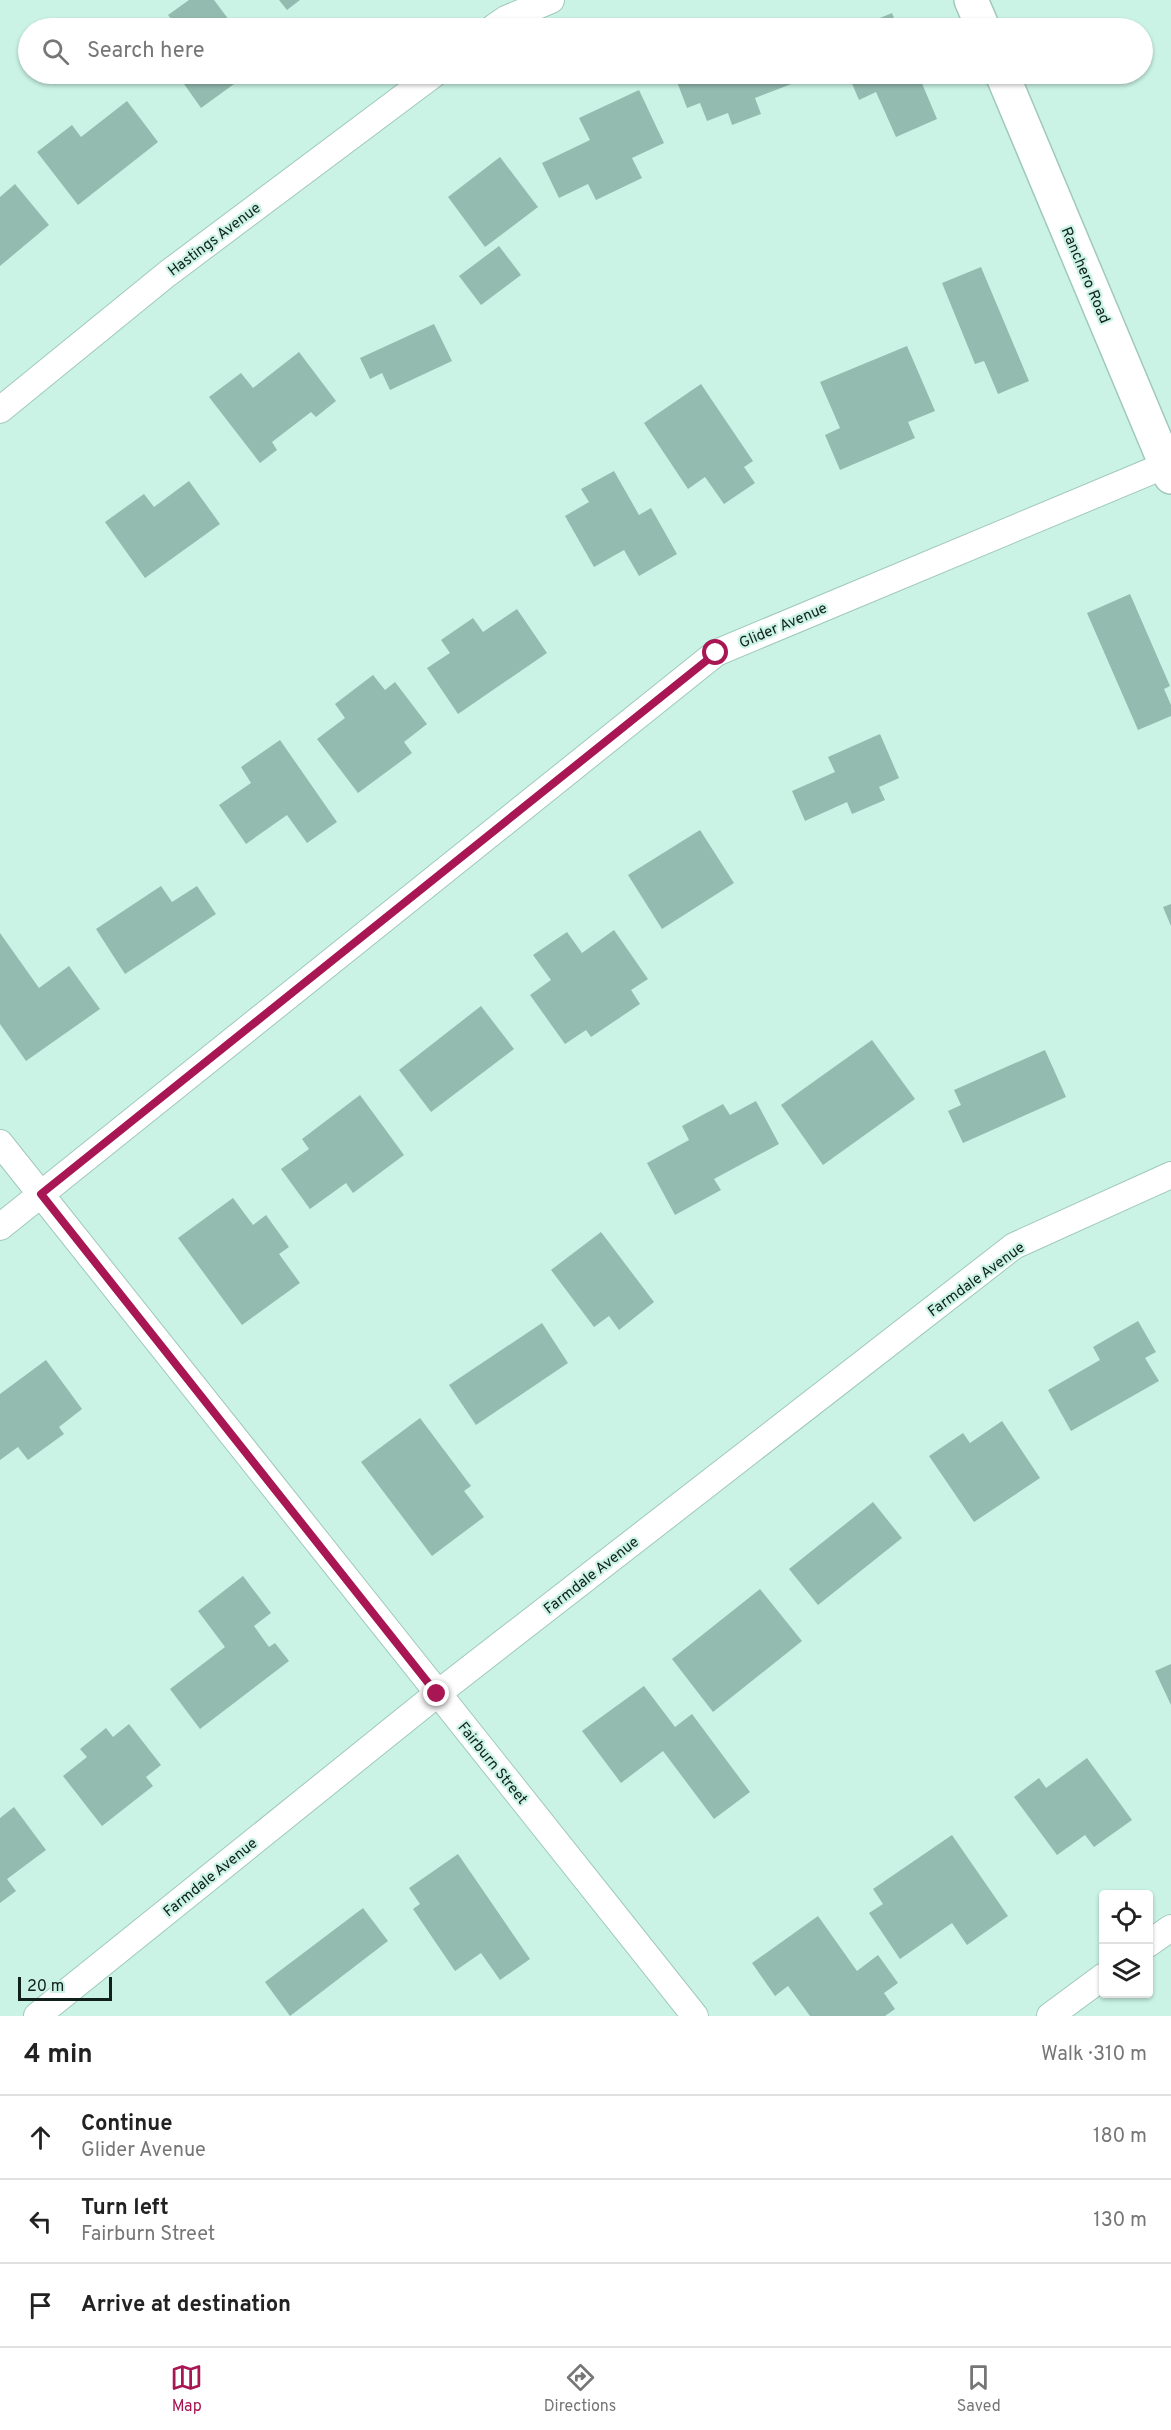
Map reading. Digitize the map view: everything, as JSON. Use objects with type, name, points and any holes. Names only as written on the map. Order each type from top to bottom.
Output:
[{"type":"main road","points":[[971,0],[979,18]]},
{"type":"main road","name":"Ranchero Road","points":[[1006,84],[1168,471]]},
{"type":"street","points":[[508,18],[551,0]]},
{"type":"street","name":"Hastings Avenue","points":[[0,410],[167,274],[421,84]]},
{"type":"street","name":"Glider Avenue","points":[[0,1227],[716,653],[1168,471]]},
{"type":"street","name":"Fairburn Street","points":[[0,1143],[694,2016]]},
{"type":"street","name":"Farmdale Avenue","points":[[37,2016],[437,1694],[1014,1246],[1171,1175]]},
{"type":"street","points":[[1153,1941],[1171,1928]]},
{"type":"street","points":[[1050,2016],[1099,1980]]},
{"type":"building","points":[[189,0],[214,0],[228,18],[170,18],[168,15]]},
{"type":"building","points":[[279,0],[300,0],[287,10]]},
{"type":"building","points":[[892,13],[894,18],[880,18]]},
{"type":"building","points":[[184,84],[234,84],[201,108]]},
{"type":"building","points":[[678,84],[791,84],[755,98],[761,114],[732,125],[728,113],[707,121],[700,103],[687,108]]},
{"type":"building","points":[[852,84],[922,84],[937,119],[896,137],[876,92],[859,100]]},
{"type":"building","points":[[639,90],[664,143],[632,158],[642,178],[596,200],[588,184],[559,198],[542,163],[590,140],[579,118]]},
{"type":"building","points":[[127,101],[158,142],[78,205],[37,152],[72,125],[81,137]]},
{"type":"building","points":[[500,157],[538,207],[485,247],[448,197]]},
{"type":"building","points":[[15,184],[49,225],[0,266],[0,197]]},
{"type":"building","points":[[499,246],[521,275],[481,305],[459,276]]},
{"type":"building","points":[[981,267],[1029,381],[998,394],[984,361],[975,364],[942,283]]},
{"type":"building","points":[[434,324],[452,361],[390,390],[382,373],[370,379],[360,358]]},
{"type":"building","points":[[907,346],[935,411],[908,422],[915,438],[840,470],[825,435],[840,428],[820,382]]},
{"type":"building","points":[[299,352],[336,401],[316,417],[311,412],[272,442],[277,450],[260,463],[209,397],[241,373],[253,388]]},
{"type":"building","points":[[701,384],[753,461],[744,467],[755,483],[724,504],[705,477],[688,489],[644,423]]},
{"type":"building","points":[[614,471],[639,515],[651,508],[677,554],[639,576],[624,550],[594,567],[565,516],[589,502],[581,489]]},
{"type":"building","points":[[189,481],[220,524],[145,578],[105,522],[144,494],[154,507]]},
{"type":"building","points":[[1130,594],[1170,686],[1164,689],[1171,705],[1171,716],[1138,730],[1087,613]]},
{"type":"building","points":[[517,609],[547,653],[458,714],[427,668],[450,653],[441,640],[473,618],[483,632]]},
{"type":"building","points":[[373,675],[385,690],[395,682],[427,724],[404,742],[412,753],[358,793],[317,739],[345,718],[335,704]]},
{"type":"building","points":[[880,734],[899,778],[879,787],[885,800],[852,814],[847,802],[805,821],[792,791],[835,772],[828,757]]},
{"type":"building","points":[[280,740],[337,822],[307,843],[287,815],[246,844],[219,805],[251,783],[241,767]]},
{"type":"building","points":[[700,830],[734,883],[662,929],[628,875]]},
{"type":"building","points":[[161,886],[172,902],[197,886],[216,914],[125,974],[96,929]]},
{"type":"building","points":[[1171,904],[1171,926],[1163,907]]},
{"type":"building","points":[[614,930],[648,979],[631,990],[640,1004],[591,1037],[586,1030],[565,1044],[530,995],[551,980],[533,955],[567,932],[582,953]]},
{"type":"building","points":[[0,933],[39,988],[69,966],[100,1009],[26,1061],[0,1024]]},
{"type":"building","points":[[481,1006],[514,1049],[431,1112],[399,1070]]},
{"type":"building","points":[[872,1040],[915,1099],[823,1165],[781,1105]]},
{"type":"building","points":[[1045,1050],[1066,1097],[963,1143],[948,1111],[961,1105],[954,1090]]},
{"type":"building","points":[[360,1095],[404,1155],[353,1193],[346,1183],[310,1209],[281,1169],[309,1149],[302,1139]]},
{"type":"building","points":[[756,1101],[779,1144],[714,1179],[721,1190],[675,1215],[647,1163],[689,1140],[682,1126],[723,1104],[730,1115]]},
{"type":"building","points":[[233,1198],[253,1225],[266,1215],[289,1247],[279,1254],[300,1283],[242,1325],[178,1238]]},
{"type":"building","points":[[601,1232],[654,1302],[619,1330],[609,1316],[594,1327],[551,1270]]},
{"type":"building","points":[[1138,1321],[1156,1352],[1145,1358],[1159,1381],[1071,1431],[1048,1390],[1100,1360],[1093,1347]]},
{"type":"building","points":[[542,1323],[568,1363],[476,1425],[449,1385]]},
{"type":"building","points":[[46,1360],[82,1409],[59,1427],[64,1434],[28,1460],[18,1447],[0,1460],[0,1394]]},
{"type":"building","points":[[420,1418],[471,1486],[464,1491],[484,1517],[432,1556],[361,1462]]},
{"type":"building","points":[[1002,1421],[1040,1478],[974,1522],[929,1456],[963,1433],[970,1443]]},
{"type":"building","points":[[873,1502],[902,1538],[818,1605],[789,1569]]},
{"type":"building","points":[[243,1576],[271,1613],[254,1626],[269,1647],[275,1643],[289,1661],[200,1729],[170,1689],[225,1647],[198,1611]]},
{"type":"building","points":[[760,1589],[802,1641],[713,1712],[672,1659]]},
{"type":"building","points":[[1171,1664],[1171,1705],[1155,1671]]},
{"type":"building","points":[[644,1686],[675,1727],[692,1714],[750,1792],[714,1819],[663,1751],[621,1783],[582,1731]]},
{"type":"building","points":[[129,1724],[161,1765],[146,1777],[153,1786],[102,1826],[63,1776],[87,1757],[80,1749],[106,1728],[113,1737]]},
{"type":"building","points":[[1087,1758],[1132,1820],[1094,1847],[1085,1835],[1057,1855],[1014,1797],[1039,1778],[1046,1788]]},
{"type":"building","points":[[14,1807],[46,1850],[7,1879],[16,1891],[0,1903],[0,1818]]},
{"type":"building","points":[[952,1835],[1008,1916],[967,1945],[952,1923],[900,1959],[869,1913],[883,1904],[873,1889]]},
{"type":"building","points":[[458,1854],[530,1959],[500,1980],[481,1953],[455,1971],[413,1909],[420,1904],[409,1888]]},
{"type":"building","points":[[363,1908],[388,1941],[290,2016],[265,1982]]},
{"type":"building","points":[[818,1916],[857,1971],[878,1955],[898,1983],[884,1993],[895,2009],[885,2016],[810,2016],[788,1986],[775,1996],[752,1963]]},
{"type":"route","points":[[437,1694],[41,1194],[716,653]]}]
